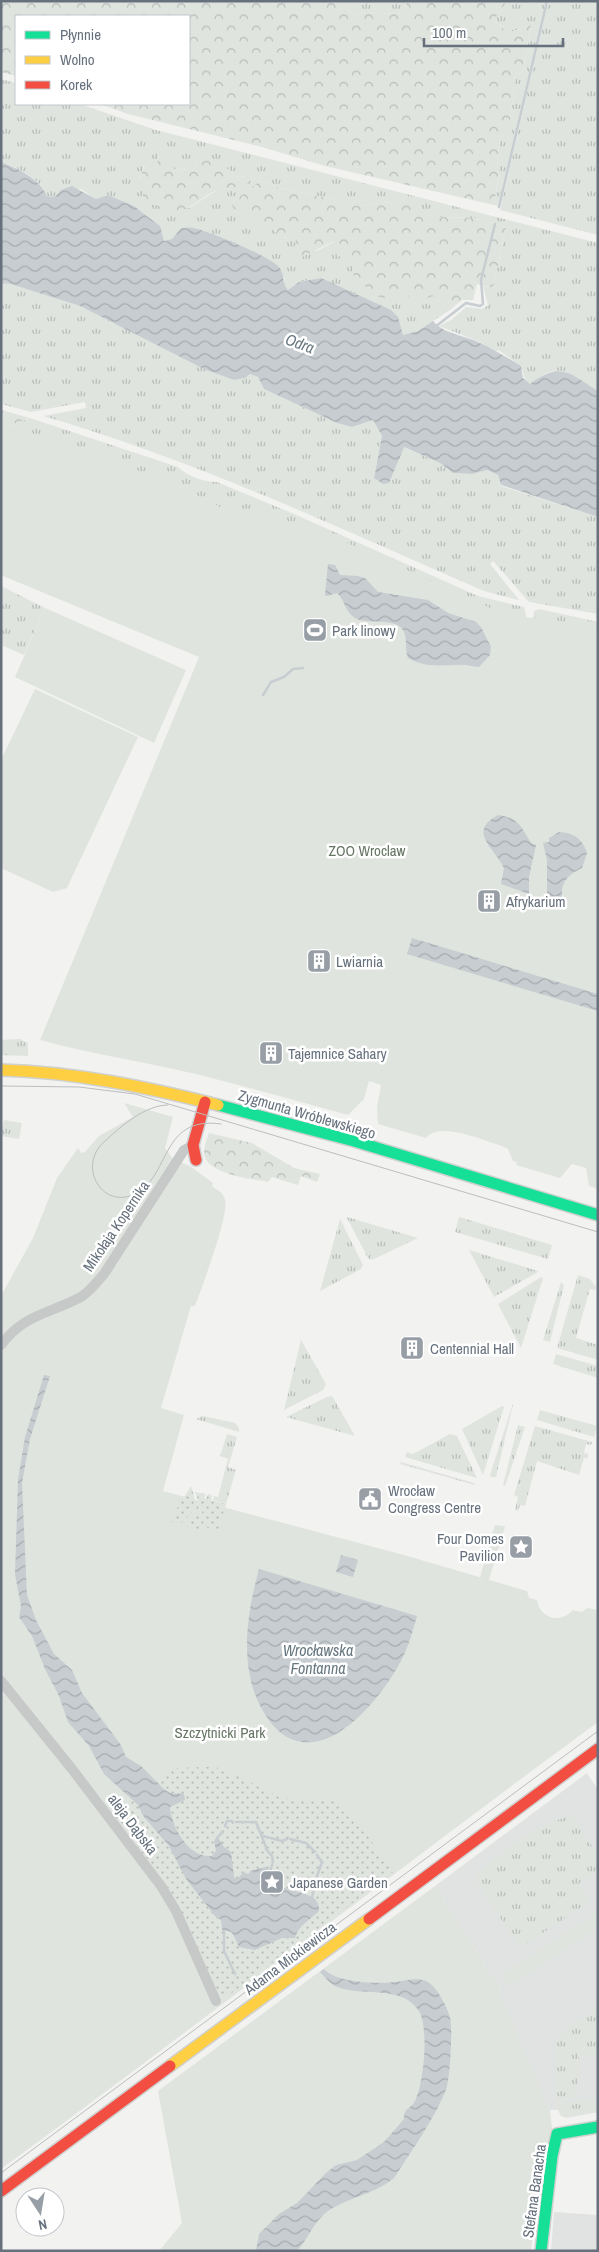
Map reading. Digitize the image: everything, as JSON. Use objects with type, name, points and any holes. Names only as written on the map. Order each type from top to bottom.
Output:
[{"type":"main road","name":"Zygmunta Wróblewskiego","points":[[1,1070],[119,1081],[205,1102],[328,1134],[598,1216]]},
{"type":"main road","name":"Mikołaja Kopernika","points":[[196,1160],[193,1145],[205,1102]]},
{"type":"main road","name":"Adama Mickiewicza","points":[[1,2191],[598,1749]]},
{"type":"main road","name":"Stefana Banacha","points":[[541,2251],[552,2156],[557,2134],[598,2127]]},
{"type":"street","name":"Mikołaja Kopernika","points":[[1,1345],[10,1333],[23,1322],[80,1298],[89,1291],[104,1274],[184,1150],[193,1145]]},
{"type":"street","name":"Mikołaja Kopernika","points":[[175,1164],[196,1160]]},
{"type":"street","name":"aleja Dąbska","points":[[1,1681],[77,1775],[161,1886],[176,1910],[216,2001]]},
{"type":"shaded area","points":[[587,1773],[598,1790],[598,2112],[567,2118],[561,2116],[558,2110],[550,2110],[498,1993],[501,1990],[435,1886]]},
{"type":"shaded area","points":[[554,2212],[598,2215],[598,2251],[551,2251]]},
{"type":"green space","points":[[1,1],[340,1],[354,16],[365,12],[398,14],[409,1],[507,1],[494,20],[508,33],[531,25],[523,71],[516,75],[509,129],[500,138],[497,160],[499,173],[494,205],[325,166],[262,147],[128,114],[103,105],[190,105],[190,15],[15,15],[15,76],[1,72]]},
{"type":"green space","points":[[340,1],[409,1],[398,14],[365,12],[354,16]]},
{"type":"green space","points":[[507,1],[546,1],[498,206],[494,205],[499,173],[497,160],[500,138],[509,129],[516,75],[523,71],[531,25],[508,33],[494,20]]},
{"type":"green space","points":[[548,1],[598,1],[598,235],[500,210]]},
{"type":"green space","points":[[1,79],[15,83],[15,105],[83,105],[156,130],[598,243],[598,391],[572,375],[558,371],[541,376],[531,384],[526,382],[521,366],[500,351],[490,350],[480,342],[439,326],[451,320],[466,307],[483,309],[488,305],[483,286],[493,288],[506,227],[474,218],[439,217],[391,202],[349,206],[338,200],[284,189],[260,181],[230,204],[238,213],[255,223],[265,223],[282,237],[296,239],[317,251],[335,241],[394,289],[406,294],[433,296],[450,310],[418,331],[403,335],[401,328],[321,278],[299,282],[288,290],[283,284],[285,278],[181,228],[172,239],[164,241],[154,221],[134,206],[108,195],[96,199],[81,189],[61,190],[55,197],[47,196],[34,179],[15,167],[1,162]],"holes":[[[159,154],[173,169],[192,170],[198,163],[230,170],[236,177],[247,176],[240,186],[217,190],[189,208],[140,178],[144,166],[155,172]]]},
{"type":"green space","points":[[159,154],[163,154],[173,169],[192,170],[198,163],[209,160],[230,170],[236,177],[247,176],[251,180],[240,186],[214,191],[185,209],[178,211],[165,210],[153,205],[148,200],[140,184],[145,166],[155,172]]},
{"type":"green space","points":[[260,181],[284,189],[338,200],[349,206],[391,202],[413,206],[439,217],[474,218],[506,227],[493,288],[477,284],[473,300],[462,300],[450,310],[433,296],[420,301],[394,289],[389,299],[379,297],[354,278],[351,254],[337,257],[334,241],[300,258],[295,247],[296,239],[282,237],[265,223],[255,223],[238,213],[230,204]]},
{"type":"green space","points":[[1,281],[80,306],[207,370],[234,380],[245,378],[250,374],[258,377],[264,389],[337,423],[352,427],[373,420],[382,436],[374,477],[389,483],[403,447],[440,463],[453,473],[472,474],[487,470],[498,475],[501,486],[598,517],[598,614],[529,602],[493,561],[490,564],[519,600],[484,591],[211,474],[156,453],[43,416],[86,408],[85,402],[31,412],[1,404]]},
{"type":"green space","points":[[1,410],[30,418],[5,427],[1,426]]},
{"type":"green space","points":[[30,418],[178,467],[191,476],[217,482],[294,514],[478,596],[524,607],[529,628],[176,609],[168,644],[1,575],[1,426],[5,427]]},
{"type":"green space","name":"ZOO Wroclaw","points":[[1,426],[106,455],[143,473],[179,486],[234,514],[254,520],[258,510],[329,537],[330,535],[510,617],[539,618],[598,627],[598,1189],[589,1186],[586,1168],[572,1164],[560,1178],[516,1165],[517,1162],[513,1161],[508,1149],[472,1136],[451,1131],[441,1131],[432,1133],[426,1138],[378,1124],[377,1107],[381,1085],[369,1081],[364,1099],[348,1115],[197,1074],[40,1040],[199,657],[1,575]]},
{"type":"green space","points":[[1,586],[45,608],[24,655],[1,645]]},
{"type":"green space","points":[[45,608],[186,670],[154,743],[15,677]]},
{"type":"green space","points":[[539,609],[598,622],[598,627],[533,618],[534,611]]},
{"type":"green space","points":[[35,689],[138,737],[67,888],[53,892],[1,868],[1,760]]},
{"type":"green space","points":[[20,1039],[28,1043],[28,1056],[1,1055],[1,1040]]},
{"type":"green space","name":"Szczytnicki Park","points":[[124,1103],[173,1117],[165,1148],[173,1159],[190,1166],[213,1183],[212,1186],[222,1194],[225,1200],[223,1221],[214,1252],[195,1306],[191,1306],[161,1408],[184,1415],[163,1491],[404,1555],[527,1591],[529,1598],[537,1600],[542,1612],[551,1617],[562,1617],[573,1610],[582,1612],[587,1608],[598,1610],[598,1722],[1,2169],[1,1296],[33,1238],[57,1178],[78,1148],[81,1153],[85,1152],[99,1136],[133,1117]]},
{"type":"green space","points":[[4,1120],[22,1123],[19,1139],[1,1136]]},
{"type":"green space","points":[[209,1133],[252,1143],[294,1168],[320,1174],[317,1182],[301,1176],[298,1185],[272,1177],[268,1182],[220,1171],[206,1160],[204,1153]]},
{"type":"green space","points":[[459,1217],[552,1245],[548,1259],[455,1232]]},
{"type":"green space","points":[[347,1218],[418,1238],[372,1260],[368,1258]]},
{"type":"green space","points":[[340,1219],[363,1265],[361,1269],[320,1291]]},
{"type":"green space","points":[[469,1250],[538,1271],[538,1272],[494,1297]]},
{"type":"green space","points":[[578,1275],[590,1279],[596,1287],[595,1290],[590,1289],[576,1338],[598,1345],[598,1360],[557,1348]]},
{"type":"green space","points":[[541,1277],[543,1278],[521,1348],[498,1304]]},
{"type":"green space","points":[[561,1282],[564,1285],[550,1342],[543,1340]]},
{"type":"green space","points":[[301,1340],[326,1384],[323,1390],[284,1410]]},
{"type":"green space","points":[[556,1354],[598,1366],[598,1378],[553,1364]]},
{"type":"green space","points":[[332,1396],[355,1436],[286,1417],[327,1397]]},
{"type":"green space","points":[[514,1400],[496,1477],[491,1477],[490,1475]]},
{"type":"green space","points":[[502,1406],[504,1407],[483,1475],[462,1429]]},
{"type":"green space","points":[[540,1410],[597,1426],[594,1437],[537,1420]]},
{"type":"green space","points":[[203,1416],[235,1423],[239,1428],[239,1432],[196,1419]]},
{"type":"green space","points":[[518,1425],[525,1427],[505,1486],[503,1485]]},
{"type":"green space","points":[[535,1426],[592,1442],[591,1445],[586,1444],[584,1453],[588,1454],[588,1458],[584,1458],[579,1475],[537,1461],[525,1506],[520,1505],[518,1511],[515,1510],[518,1497],[514,1495]]},
{"type":"green space","points":[[227,1434],[237,1437],[228,1467],[236,1470],[226,1504],[213,1500],[214,1496],[218,1497],[228,1459],[220,1456]]},
{"type":"green space","points":[[450,1434],[457,1436],[477,1478],[405,1457],[407,1452],[413,1454]]},
{"type":"green space","points":[[401,1462],[474,1483],[475,1485],[400,1464]]},
{"type":"green space","points":[[191,1486],[195,1503],[192,1511],[180,1524],[169,1521]]},
{"type":"green space","points":[[195,1492],[206,1494],[204,1498],[206,1499],[208,1494],[212,1495],[211,1500],[226,1504],[218,1530],[208,1529]]},
{"type":"green space","points":[[197,1504],[207,1533],[183,1525],[194,1514]]},
{"type":"green space","points":[[495,1525],[505,1526],[489,1580],[478,1584]]},
{"type":"green space","name":"Japanese Garden","points":[[175,1768],[220,1768],[234,1776],[237,1773],[271,1793],[282,1797],[306,1801],[333,1800],[348,1816],[353,1814],[393,1873],[229,1995],[216,1993],[178,1911],[114,1818],[114,1816]]},
{"type":"green space","points":[[572,1816],[598,1855],[598,1871],[579,1883],[591,1901],[520,1948],[475,1879],[482,1870],[505,1850],[548,1824]]},
{"type":"green space","points":[[435,1886],[501,1990],[499,1993],[550,2110],[552,2129],[539,2216],[534,2221],[531,2251],[159,2251],[182,2223],[158,2091]]},
{"type":"green space","points":[[598,1912],[598,1928],[508,1987],[501,1975]]},
{"type":"green space","points":[[598,2009],[598,2055],[579,2055],[577,2098],[557,2097],[556,2040],[561,2033]]},
{"type":"green space","points":[[557,2099],[578,2102],[578,2100],[598,2101],[598,2112],[564,2117],[558,2110]]},
{"type":"water","name":"Odra","points":[[1,162],[34,179],[47,196],[55,197],[61,190],[72,186],[96,199],[108,195],[134,206],[160,226],[164,241],[172,239],[181,228],[190,228],[238,244],[278,266],[288,290],[299,282],[321,278],[391,310],[398,317],[403,335],[418,331],[433,321],[443,329],[474,340],[521,366],[523,378],[530,384],[541,377],[557,371],[565,372],[580,379],[598,391],[598,517],[501,485],[498,475],[487,470],[472,474],[453,473],[440,463],[404,447],[389,483],[383,484],[374,478],[382,436],[373,420],[352,427],[337,423],[264,389],[258,377],[250,374],[245,378],[234,380],[206,370],[80,306],[1,281]]},
{"type":"water","points":[[328,564],[335,565],[340,575],[365,578],[378,592],[428,600],[448,613],[476,622],[481,627],[491,647],[490,655],[479,667],[427,665],[408,658],[405,635],[397,625],[355,618],[349,613],[337,593],[325,595]]},
{"type":"water","points":[[498,815],[511,818],[519,824],[531,843],[536,845],[529,877],[529,894],[501,884],[504,868],[484,834],[484,828],[489,821]]},
{"type":"water","points":[[559,832],[577,837],[587,853],[582,868],[571,874],[563,886],[563,904],[547,899],[547,860],[543,843],[549,842],[549,838]]},
{"type":"water","points":[[412,938],[598,994],[598,1011],[407,954]]},
{"type":"water","points":[[44,1375],[50,1376],[30,1439],[22,1483],[27,1595],[36,1620],[54,1654],[72,1670],[82,1693],[121,1745],[126,1757],[141,1766],[170,1793],[184,1794],[185,1800],[170,1807],[178,1832],[189,1847],[204,1856],[212,1856],[216,1851],[214,1841],[217,1836],[224,1847],[231,1852],[234,1877],[238,1879],[243,1872],[249,1874],[250,1871],[266,1867],[281,1886],[311,1896],[316,1900],[319,1911],[302,1927],[295,1938],[282,1938],[255,1950],[239,1947],[232,1932],[222,1930],[221,1920],[215,1916],[186,1879],[169,1846],[144,1817],[138,1805],[104,1774],[89,1746],[68,1722],[59,1696],[45,1669],[32,1636],[19,1617],[21,1606],[15,1574],[18,1480],[25,1437]]},
{"type":"water","points":[[341,1555],[358,1560],[353,1577],[336,1572]]},
{"type":"water","name":"Wrocławska Fontanna","points":[[259,1569],[417,1616],[404,1654],[384,1688],[357,1719],[341,1731],[325,1739],[308,1742],[287,1737],[268,1719],[258,1702],[248,1665],[247,1646],[251,1606]]},
{"type":"water","points":[[324,1969],[330,1974],[358,1982],[388,1983],[419,1979],[430,1983],[441,1997],[451,2024],[450,2065],[446,2090],[429,2124],[394,2178],[379,2188],[344,2202],[328,2211],[319,2220],[297,2251],[256,2251],[259,2234],[279,2214],[297,2203],[326,2173],[336,2165],[357,2160],[384,2142],[404,2119],[406,2111],[415,2101],[421,2082],[425,2042],[419,2011],[403,1997],[337,1987],[320,1972]]},
{"type":"waterway","points":[[499,207],[547,1]]},
{"type":"waterway","points":[[435,327],[466,303],[480,306],[483,304],[481,280],[495,224]]},
{"type":"waterway","points":[[263,695],[271,682],[284,677],[293,669],[303,668]]},
{"type":"waterway","points":[[225,1826],[227,1821],[232,1821]]},
{"type":"waterway","points":[[236,1822],[256,1822],[266,1847]]},
{"type":"waterway","points":[[218,1837],[223,1831]]},
{"type":"waterway","points":[[263,1836],[282,1841],[287,1839]]},
{"type":"waterway","points":[[290,1839],[306,1843],[315,1852]]},
{"type":"waterway","points":[[266,1849],[272,1856],[273,1862]]},
{"type":"waterway","points":[[317,1855],[322,1862],[317,1876]]},
{"type":"waterway","points":[[270,1871],[272,1865]]},
{"type":"waterway","points":[[312,1897],[317,1878]]},
{"type":"waterway","points":[[224,1931],[224,1951],[235,1974]]},
{"type":"tram line","points":[[1,1086],[79,1087],[135,1094],[598,1232]]},
{"type":"tram line","points":[[168,1105],[159,1106],[133,1118],[110,1136],[96,1151],[93,1172],[96,1182],[102,1190],[111,1195],[121,1197],[133,1195],[145,1187],[154,1176],[176,1138],[186,1129],[201,1124],[221,1124]]},
{"type":"tram line","points":[[1,2173],[598,1731]]},
{"type":"traffic: fast","points":[[218,1105],[354,1141],[598,1215]]},
{"type":"traffic: fast","points":[[541,2251],[552,2156],[557,2134],[598,2127]]},
{"type":"traffic: slow","points":[[1,1070],[83,1077],[164,1092],[218,1105]]},
{"type":"traffic: slow","points":[[170,2066],[369,1919]]},
{"type":"traffic: jam","points":[[196,1160],[193,1145],[205,1102]]},
{"type":"traffic: jam","points":[[369,1919],[598,1749]]},
{"type":"traffic: jam","points":[[1,2191],[170,2066]]},
{"type":"place","name":"Park linowy","points":[[315,630]]},
{"type":"place","name":"Afrykarium","points":[[489,901]]},
{"type":"place","name":"Lwiarnia","points":[[319,961]]},
{"type":"place","name":"Tajemnice Sahary","points":[[271,1053]]},
{"type":"place","name":"Centennial Hall","points":[[412,1348]]},
{"type":"place","name":"Wrocław Congress Centre","points":[[370,1499]]},
{"type":"place","name":"Four Domes Pavilion","points":[[521,1547]]},
{"type":"place","name":"Japanese Garden","points":[[272,1882]]}]
